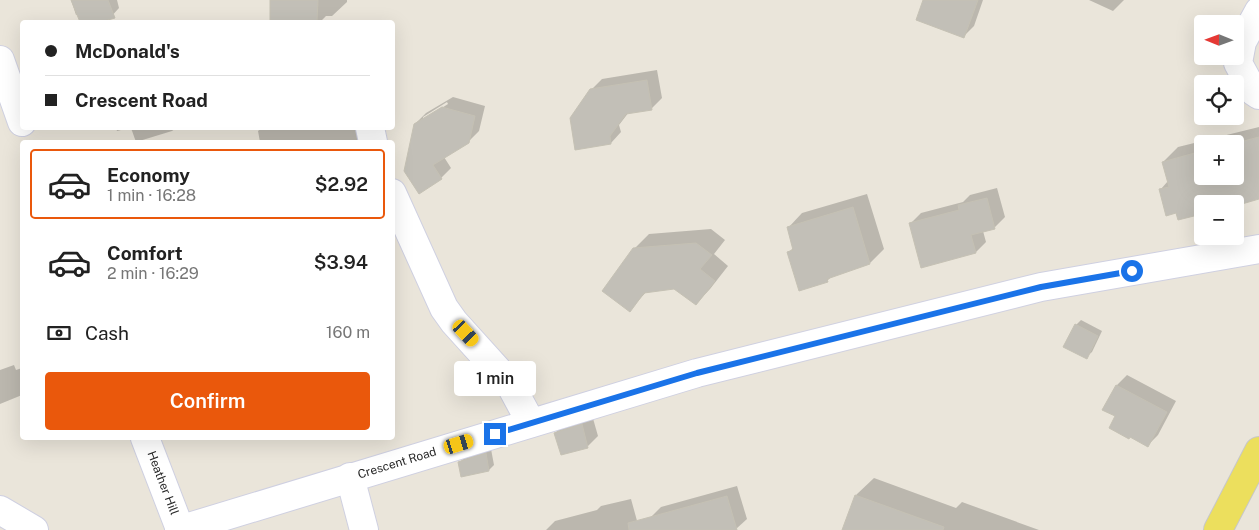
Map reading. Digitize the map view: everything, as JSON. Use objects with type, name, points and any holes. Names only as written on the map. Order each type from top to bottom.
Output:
[{"type":"main road","points":[[1218,530],[1259,451]]},
{"type":"street","points":[[1259,11],[1242,42],[1238,63],[1253,91],[1259,95]]},
{"type":"street","points":[[0,60],[20,116]]},
{"type":"street","points":[[395,200],[444,308],[454,322],[510,384],[531,423]]},
{"type":"street","name":"Crescent Road","points":[[180,530],[697,373],[1041,287],[1259,249]]},
{"type":"street","name":"Heather Hill","points":[[146,440],[180,530]]},
{"type":"street","points":[[350,477],[364,530]]},
{"type":"street","points":[[0,510],[34,530]]},
{"type":"building","points":[[71,0],[108,0],[115,18],[108,20],[79,20]]},
{"type":"building","points":[[270,0],[318,0],[317,20],[270,20]]},
{"type":"building","points":[[923,0],[978,0],[964,38],[916,20]]},
{"type":"building","points":[[647,80],[652,110],[626,114],[610,136],[611,144],[575,150],[570,118],[590,89]]},
{"type":"building","points":[[442,107],[475,116],[469,143],[433,165],[442,179],[419,194],[404,171],[414,124]]},
{"type":"building","points":[[1259,137],[1259,199],[1244,203],[1244,195],[1194,195],[1194,216],[1178,220],[1176,213],[1166,216],[1159,189],[1169,187],[1162,162],[1194,153],[1194,185],[1244,185],[1244,141]]},
{"type":"building","points":[[987,198],[995,229],[971,235],[976,253],[921,268],[909,223],[959,210],[958,205]]},
{"type":"building","points":[[853,207],[870,264],[827,279],[828,282],[799,291],[787,252],[793,250],[787,227]]},
{"type":"building","points":[[696,243],[712,255],[700,269],[715,281],[696,305],[674,289],[644,293],[630,312],[602,291],[633,248]]},
{"type":"building","points":[[1075,324],[1098,336],[1087,359],[1063,347]]},
{"type":"building","points":[[1116,385],[1167,412],[1148,447],[1109,428],[1115,416],[1102,410]]},
{"type":"building","points":[[582,424],[588,448],[561,455],[554,433]]},
{"type":"building","points":[[486,453],[489,471],[461,477],[458,462]]},
{"type":"building","points":[[855,495],[944,527],[943,530],[842,530]]},
{"type":"building","points":[[727,496],[737,530],[629,530],[628,523]]},
{"type":"route","points":[[495,434],[697,373],[1041,287],[1132,271]]}]
